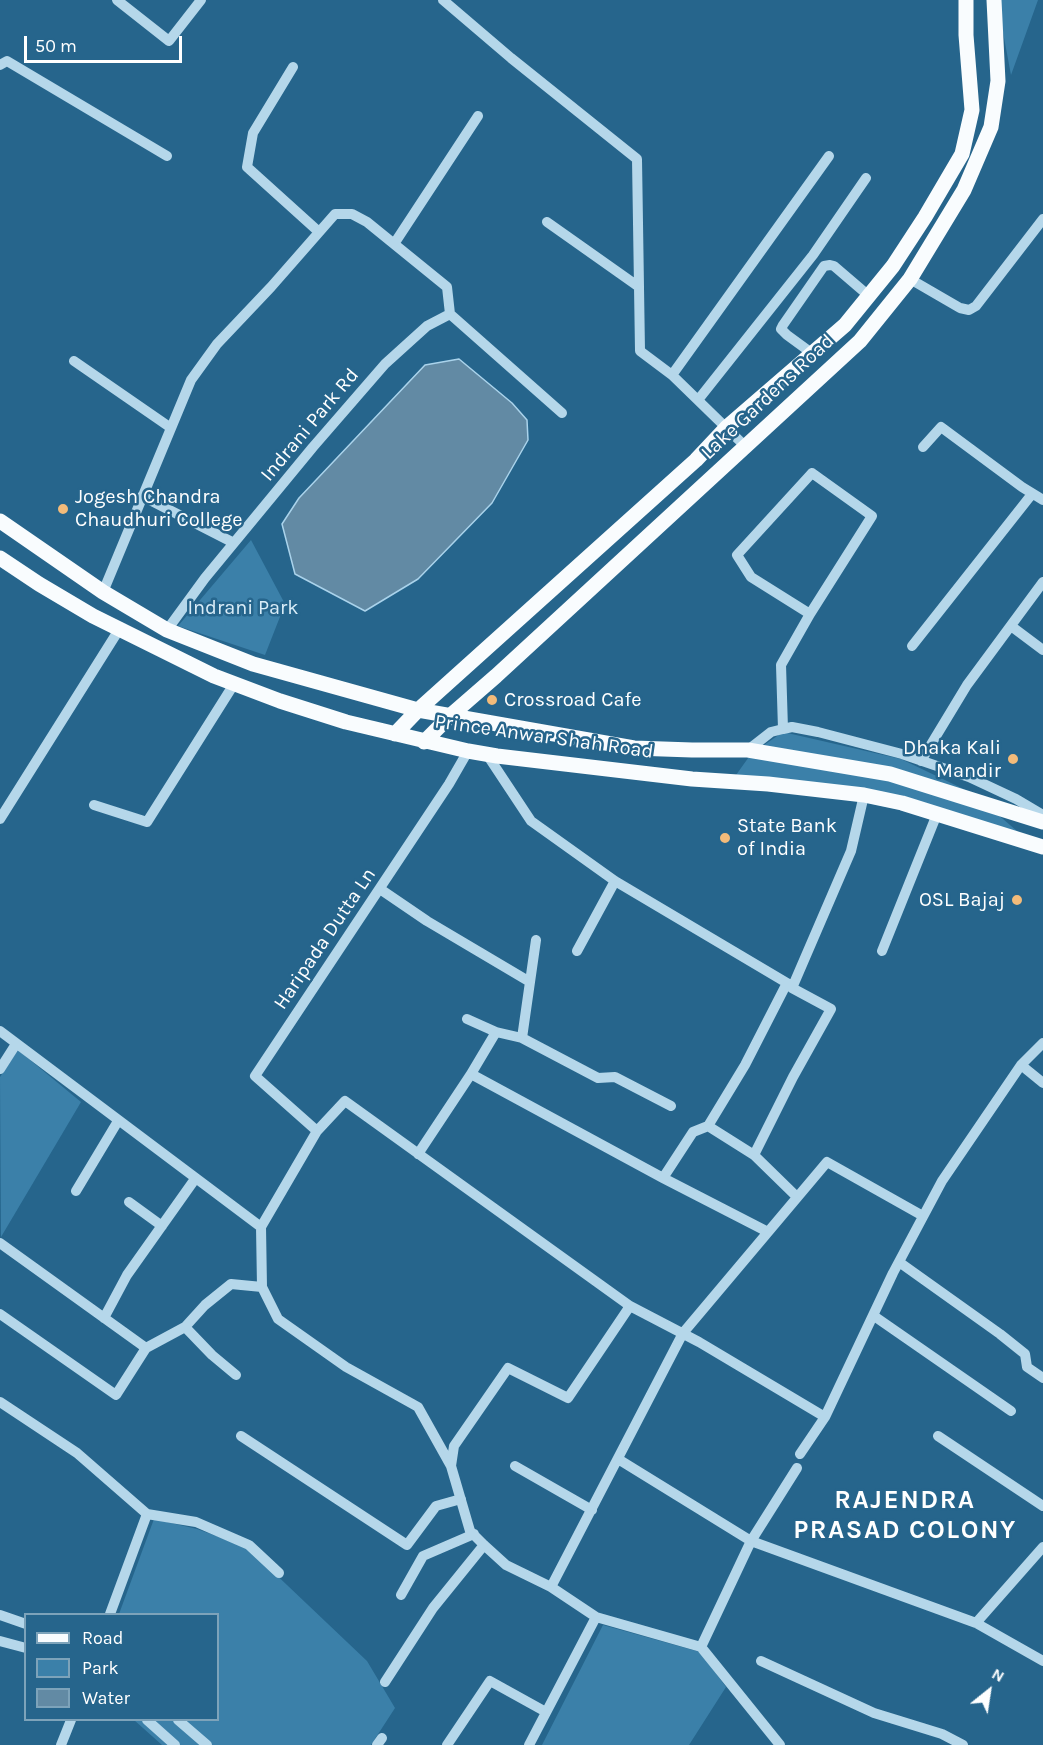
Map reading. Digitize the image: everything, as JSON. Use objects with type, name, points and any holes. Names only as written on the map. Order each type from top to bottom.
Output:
[{"type":"main road","name":"Lake Gardens Road","points":[[395,734],[418,710],[664,490],[727,426],[845,325],[893,266],[926,217],[962,154],[972,110],[966,35],[966,0]]},
{"type":"main road","name":"Lake Gardens Road","points":[[424,742],[860,341],[910,279],[964,190],[991,127],[998,81],[994,0]]},
{"type":"main road","name":"Prince Anwar Shah Road","points":[[0,521],[103,592],[167,630],[253,664],[418,710],[634,748],[748,750],[890,774],[1043,822]]},
{"type":"main road","name":"Prince Anwar Shah Road","points":[[0,558],[93,616],[214,676],[346,722],[468,751],[692,779],[788,786],[864,795],[902,802],[1043,847]]},
{"type":"street","points":[[117,0],[169,41],[201,0]]},
{"type":"street","points":[[443,0],[511,58],[638,159],[640,351],[672,375],[727,426],[746,447]]},
{"type":"street","points":[[0,65],[7,62],[167,156]]},
{"type":"street","points":[[293,67],[253,133],[247,167],[319,232]]},
{"type":"street","points":[[394,244],[478,116]]},
{"type":"street","points":[[672,375],[829,156]]},
{"type":"street","points":[[698,400],[813,255],[866,178]]},
{"type":"street","points":[[103,592],[191,380],[218,344],[335,214],[352,214],[367,222],[447,287],[450,314],[562,413]]},
{"type":"street","points":[[910,279],[960,308],[969,310],[976,306],[1043,219]]},
{"type":"street","points":[[547,222],[639,287]]},
{"type":"street","points":[[813,354],[782,329],[824,266],[834,266],[869,296]]},
{"type":"street","name":"Indrani Park Rd","points":[[167,630],[205,578],[385,364],[427,326],[450,314]]},
{"type":"street","points":[[74,361],[171,428]]},
{"type":"street","points":[[923,447],[941,427],[1043,500]]},
{"type":"street","points":[[783,729],[781,665],[810,614],[872,516],[813,473],[737,555],[752,577],[810,614]]},
{"type":"street","points":[[912,646],[1032,494]]},
{"type":"street","points":[[142,496],[234,543]]},
{"type":"street","points":[[921,761],[968,685],[1043,582]]},
{"type":"street","points":[[1011,626],[1043,650]]},
{"type":"street","points":[[0,819],[120,628]]},
{"type":"street","points":[[94,805],[147,822],[234,684]]},
{"type":"street","points":[[748,750],[771,732],[792,727],[818,732],[902,754],[969,777],[1016,799],[1043,815]]},
{"type":"street","name":"Haripada Dutta Ln","points":[[317,1131],[255,1076],[449,784],[468,751]]},
{"type":"street","points":[[486,753],[531,821],[615,881],[831,1009],[793,1077],[754,1155]]},
{"type":"street","points":[[663,1178],[693,1132],[708,1126],[789,985],[851,851],[864,795]]},
{"type":"street","points":[[882,951],[937,814]]},
{"type":"street","points":[[577,951],[615,881]]},
{"type":"street","points":[[380,889],[427,921],[530,982]]},
{"type":"street","points":[[522,1038],[536,940]]},
{"type":"street","points":[[467,1019],[496,1032],[522,1038],[598,1078],[615,1077],[671,1106]]},
{"type":"street","points":[[0,1031],[261,1227]]},
{"type":"street","points":[[418,1154],[496,1032]]},
{"type":"street","points":[[800,1454],[825,1417],[899,1262],[942,1180],[1021,1065],[1043,1043]]},
{"type":"street","points":[[0,1069],[16,1044]]},
{"type":"street","points":[[1021,1065],[1043,1083]]},
{"type":"street","points":[[471,1074],[768,1232]]},
{"type":"street","points":[[780,1745],[701,1647],[596,1617],[551,1587],[506,1565],[484,1545],[470,1531],[451,1466],[418,1407],[345,1367],[278,1319],[262,1287],[261,1227],[317,1131],[345,1101],[630,1306],[683,1333],[825,1417]]},
{"type":"street","points":[[76,1191],[118,1121]]},
{"type":"street","points":[[708,1126],[754,1155],[798,1197]]},
{"type":"street","points":[[551,1587],[683,1333],[827,1162],[924,1216]]},
{"type":"street","points":[[104,1318],[127,1275],[195,1179]]},
{"type":"street","points":[[129,1202],[162,1226]]},
{"type":"street","points":[[0,1243],[146,1348]]},
{"type":"street","points":[[899,1262],[1000,1334],[1024,1354],[1026,1367],[1043,1378]]},
{"type":"street","points":[[0,1314],[116,1395],[146,1348],[185,1327],[205,1305],[231,1284],[262,1287]]},
{"type":"street","points":[[451,1466],[454,1446],[508,1368],[568,1398],[630,1306]]},
{"type":"street","points":[[874,1316],[1011,1411]]},
{"type":"street","points":[[185,1327],[212,1355],[236,1375]]},
{"type":"street","points":[[0,1402],[77,1453],[147,1514],[196,1522],[249,1545],[279,1573]]},
{"type":"street","points":[[241,1436],[406,1545],[436,1506],[461,1499]]},
{"type":"street","points":[[938,1436],[1043,1506]]},
{"type":"street","points":[[618,1459],[751,1541],[976,1623],[1043,1661]]},
{"type":"street","points":[[515,1466],[592,1510]]},
{"type":"street","points":[[701,1647],[751,1541],[797,1468]]},
{"type":"street","points":[[111,1613],[147,1514]]},
{"type":"street","points":[[401,1594],[423,1556],[474,1534]]},
{"type":"street","points":[[385,1682],[433,1608],[484,1545]]},
{"type":"street","points":[[976,1623],[1043,1547]]},
{"type":"street","points":[[0,1615],[24,1623]]},
{"type":"street","points":[[529,1745],[596,1617]]},
{"type":"street","points":[[0,1641],[24,1647]]},
{"type":"street","points":[[761,1661],[874,1713],[942,1734],[963,1745]]},
{"type":"street","points":[[447,1745],[490,1681],[546,1712]]},
{"type":"street","points":[[61,1745],[70,1721]]},
{"type":"street","points":[[149,1721],[175,1745]]},
{"type":"street","points":[[180,1721],[207,1745]]},
{"type":"green space","points":[[1000,0],[1038,0],[1011,75],[999,11]]},
{"type":"green space","name":"Indrani Park","points":[[251,540],[285,604],[265,655],[178,626]]},
{"type":"green space","points":[[783,732],[901,759],[974,794],[1039,850],[910,812],[731,782],[751,754]]},
{"type":"green space","points":[[18,1050],[81,1102],[1,1237],[0,1077]]},
{"type":"green space","points":[[154,1519],[197,1529],[247,1547],[367,1661],[395,1708],[371,1745],[162,1745],[135,1721],[219,1721],[219,1613],[119,1613]]},
{"type":"green space","points":[[603,1625],[700,1652],[726,1687],[689,1745],[542,1745]]},
{"type":"water","points":[[459,359],[512,403],[527,420],[528,440],[492,503],[418,579],[365,611],[295,574],[282,524],[299,498],[425,365]]},
{"type":"place","name":"Jogesh Chandra Chaudhuri College","points":[[63,509]]},
{"type":"place","name":"Crossroad Cafe","points":[[492,700]]},
{"type":"place","name":"Dhaka Kali Mandir","points":[[1013,759]]},
{"type":"place","name":"State Bank of India","points":[[725,838]]},
{"type":"place","name":"OSL Bajaj","points":[[1017,900]]},
{"type":"district","name":"RAJENDRA PRASAD COLONY","points":[[905,1516]]}]
